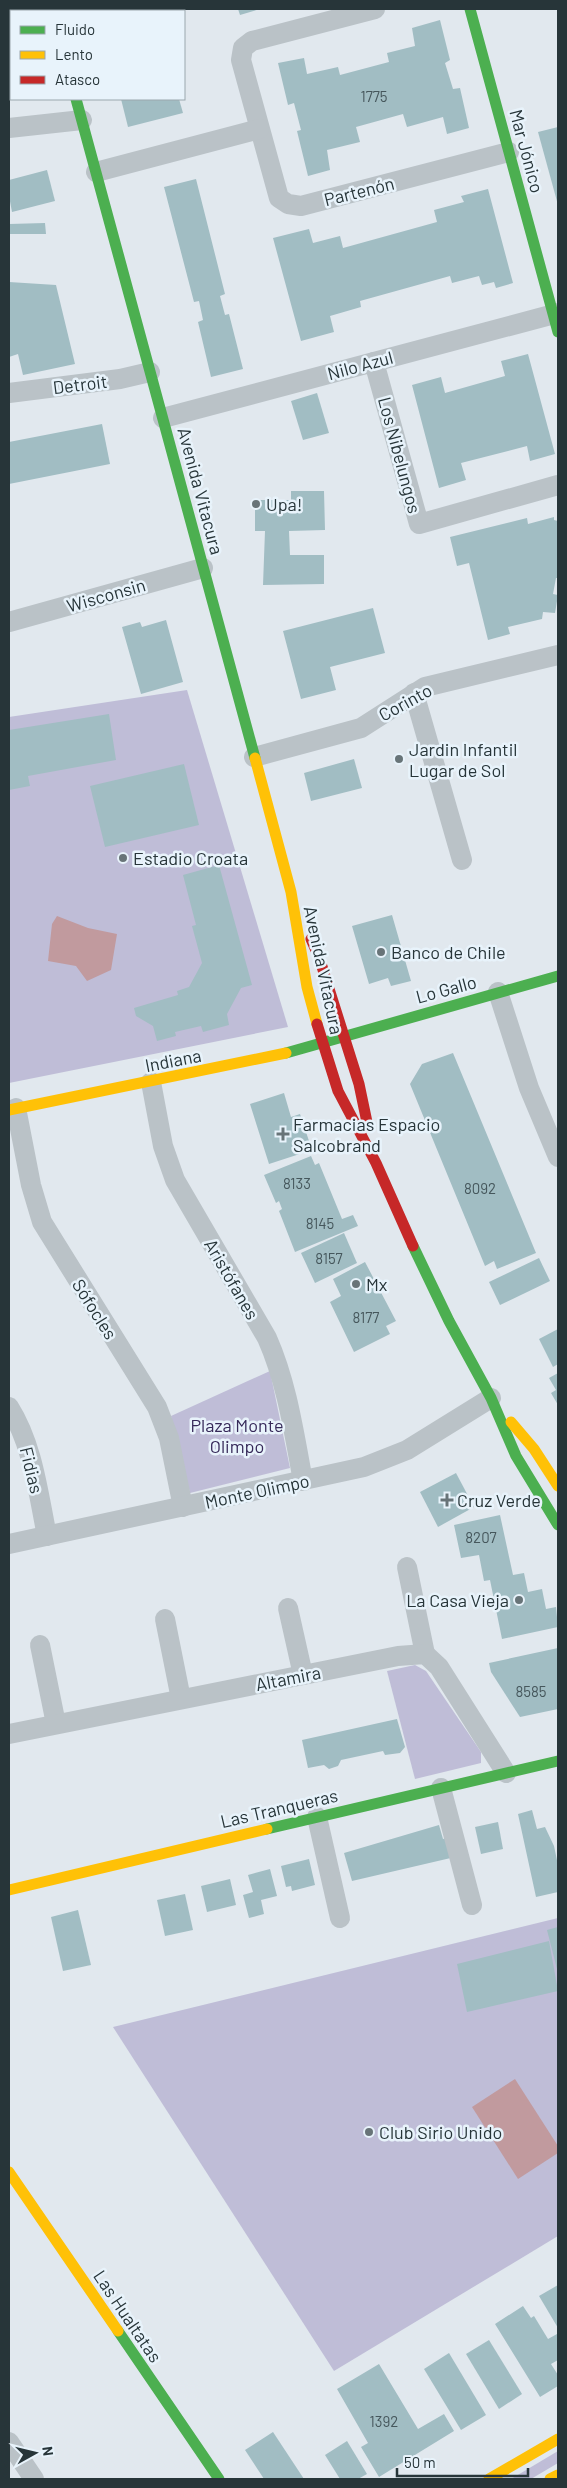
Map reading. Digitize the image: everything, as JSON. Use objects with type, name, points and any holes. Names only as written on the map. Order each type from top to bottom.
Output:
[{"type":"main road","name":"Mar Jónico","points":[[470,9],[557,320]]},
{"type":"main road","name":"Avenida Vitacura","points":[[76,100],[291,892],[307,988],[320,1042],[338,1091],[376,1163],[444,1313],[490,1398],[516,1456],[558,1525]]},
{"type":"main road","name":"Avenida Vitacura","points":[[291,892],[319,957],[358,1084],[376,1163]]},
{"type":"main road","name":"Lo Gallo","points":[[342,1035],[558,976]]},
{"type":"main road","name":"Indiana","points":[[12,1109],[263,1059],[342,1035]]},
{"type":"main road","name":"Avenida Vitacura","points":[[490,1398],[534,1449],[558,1486]]},
{"type":"main road","name":"Las Tranqueras","points":[[9,1890],[558,1761]]},
{"type":"main road","name":"Las Hualtatas","points":[[9,2172],[219,2479]]},
{"type":"main road","points":[[489,2479],[558,2439]]},
{"type":"street","name":"Partenón","points":[[375,9],[247,44],[243,48],[240,60],[276,194],[283,201],[294,206],[509,152]]},
{"type":"street","points":[[9,128],[82,120]]},
{"type":"street","points":[[96,172],[260,129]]},
{"type":"street","name":"Nilo Azul","points":[[163,418],[374,362],[557,320]]},
{"type":"street","name":"Los Nibelungos","points":[[374,362],[419,524],[558,485]]},
{"type":"street","name":"Detroit","points":[[9,393],[120,379],[150,372]]},
{"type":"street","name":"Wisconsin","points":[[9,622],[203,568]]},
{"type":"street","name":"Corinto","points":[[254,757],[361,728],[425,687],[558,655]]},
{"type":"street","points":[[414,693],[462,860]]},
{"type":"street","points":[[498,992],[530,1088],[558,1157]]},
{"type":"street","name":"Aristófanes","points":[[151,1082],[163,1146],[175,1180],[267,1338],[275,1357],[284,1384],[304,1481]]},
{"type":"street","name":"Sófocles","points":[[12,1109],[30,1185],[42,1222],[157,1407],[169,1438],[183,1507]]},
{"type":"street","name":"Monte Olimpo","points":[[9,1544],[364,1467],[390,1458],[424,1441],[490,1398]]},
{"type":"street","name":"Fidias","points":[[9,1407],[22,1432],[29,1452],[46,1536]]},
{"type":"street","points":[[408,1566],[425,1654],[439,1667],[506,1773]]},
{"type":"street","points":[[288,1608],[303,1675]]},
{"type":"street","points":[[165,1619],[181,1699]]},
{"type":"street","points":[[40,1645],[56,1724]]},
{"type":"street","name":"Altamira","points":[[9,1734],[398,1656],[425,1654]]},
{"type":"street","points":[[441,1788],[472,1905]]},
{"type":"street","points":[[317,1817],[340,1918]]},
{"type":"street","points":[[9,2442],[34,2479]]},
{"type":"green space","name":"Estadio Croata","points":[[187,690],[288,1027],[9,1083],[9,717]]},
{"type":"green space","name":"Plaza Monte Olimpo","points":[[270,1371],[290,1468],[190,1493],[171,1416]]},
{"type":"green space","points":[[415,1665],[426,1671],[481,1752],[481,1763],[415,1779],[387,1671]]},
{"type":"green space","name":"Club Sirio Unido","points":[[558,1918],[558,2236],[334,2371],[113,2027]]},
{"type":"green space","points":[[558,2451],[558,2463],[531,2479],[511,2479]]},
{"type":"shaded area","points":[[57,916],[88,928],[117,934],[111,970],[87,981],[76,966],[48,961],[52,924]]},
{"type":"shaded area","points":[[515,2079],[558,2146],[558,2153],[518,2179],[472,2107]]},
{"type":"building","points":[[160,9],[160,10],[113,10]]},
{"type":"building","points":[[238,9],[260,9],[240,15]]},
{"type":"building","points":[[440,20],[450,60],[445,63],[453,89],[460,88],[469,128],[447,134],[443,117],[407,127],[403,114],[356,127],[360,142],[327,150],[330,170],[308,176],[297,131],[301,130],[294,103],[288,105],[278,63],[304,58],[307,74],[338,67],[340,75],[389,62],[387,53],[415,46],[412,28]]},
{"type":"building","points":[[10,36],[10,81],[9,81]]},
{"type":"building","points":[[121,100],[179,100],[183,113],[128,127]]},
{"type":"building","points":[[558,127],[558,205],[538,132]]},
{"type":"building","points":[[47,170],[55,201],[12,212],[9,180]]},
{"type":"building","points":[[196,179],[225,294],[220,296],[225,315],[229,314],[243,369],[211,377],[198,322],[203,320],[199,301],[194,302],[164,187]]},
{"type":"building","points":[[488,189],[513,283],[496,288],[494,282],[482,285],[479,276],[452,283],[450,276],[360,301],[361,307],[330,316],[334,332],[301,341],[273,238],[309,229],[313,243],[340,236],[343,248],[437,222],[434,210],[464,202],[461,196]]},
{"type":"building","points":[[45,223],[46,234],[9,234],[9,224]]},
{"type":"building","points":[[9,282],[56,285],[75,364],[23,375],[18,354],[9,357]]},
{"type":"building","points":[[528,354],[555,454],[530,461],[527,446],[461,463],[466,480],[439,488],[412,385],[441,377],[445,393],[505,376],[501,361]]},
{"type":"building","points":[[317,393],[329,433],[303,440],[291,401]]},
{"type":"building","points":[[102,424],[110,464],[9,484],[9,442]]},
{"type":"building","points":[[291,491],[324,491],[325,530],[289,531],[290,555],[324,555],[324,584],[263,585],[265,531],[255,531],[255,500],[291,500]]},
{"type":"building","points":[[554,517],[554,520],[558,521],[558,578],[556,578],[553,594],[558,595],[555,613],[543,612],[542,619],[508,627],[510,634],[488,640],[469,563],[457,566],[450,537],[527,518],[528,524]]},
{"type":"building","points":[[373,608],[385,653],[330,667],[336,690],[301,699],[283,631]]},
{"type":"building","points":[[166,620],[183,682],[141,694],[122,627],[140,622],[142,627]]},
{"type":"building","points":[[109,714],[116,760],[28,776],[30,786],[9,790],[9,730]]},
{"type":"building","points":[[354,759],[362,788],[311,801],[304,773]]},
{"type":"building","points":[[184,764],[199,825],[105,847],[90,786]]},
{"type":"building","points":[[219,865],[252,985],[241,988],[227,1014],[229,1025],[203,1032],[201,1026],[175,1032],[176,1036],[157,1041],[153,1026],[136,1016],[134,1008],[178,995],[177,991],[189,987],[202,963],[192,926],[196,925],[183,875]]},
{"type":"building","name":"Banco de Chile","points":[[392,915],[411,981],[391,986],[388,978],[369,984],[352,926]]},
{"type":"building","points":[[453,1053],[536,1253],[497,1269],[494,1261],[485,1266],[410,1084],[422,1064]]},
{"type":"building","name":"Farmacias Espacio Salcobrand","points":[[284,1093],[291,1117],[300,1114],[312,1150],[269,1164],[250,1104]]},
{"type":"building","points":[[311,1156],[315,1165],[319,1163],[342,1219],[353,1215],[358,1226],[295,1252],[279,1211],[282,1209],[279,1201],[276,1203],[264,1175]]},
{"type":"building","points":[[344,1233],[357,1263],[315,1283],[301,1253]]},
{"type":"building","points":[[539,1258],[550,1281],[500,1305],[489,1282]]},
{"type":"building","points":[[365,1262],[396,1321],[386,1326],[390,1334],[354,1352],[330,1302],[341,1296],[333,1279]]},
{"type":"building","points":[[558,1329],[558,1364],[553,1367],[539,1339]]},
{"type":"building","points":[[558,1373],[558,1405],[551,1393],[556,1390],[549,1378]]},
{"type":"building","name":"Cruz Verde","points":[[456,1473],[474,1507],[438,1527],[420,1492]]},
{"type":"building","points":[[500,1515],[513,1575],[524,1573],[528,1592],[542,1589],[546,1609],[556,1607],[558,1627],[502,1639],[490,1580],[484,1581],[479,1555],[461,1558],[454,1525]]},
{"type":"building","points":[[558,1648],[558,1709],[520,1717],[491,1672],[489,1663]]},
{"type":"building","points":[[397,1719],[405,1747],[400,1753],[385,1755],[383,1751],[341,1760],[338,1766],[329,1769],[324,1765],[308,1768],[302,1740]]},
{"type":"building","points":[[532,1810],[537,1829],[545,1827],[554,1846],[558,1865],[558,1892],[536,1897],[518,1814]]},
{"type":"building","points":[[498,1822],[503,1849],[481,1854],[475,1827]]},
{"type":"building","points":[[439,1825],[443,1839],[451,1837],[455,1857],[352,1881],[344,1853]]},
{"type":"building","points":[[309,1859],[315,1885],[292,1891],[291,1886],[286,1887],[281,1866]]},
{"type":"building","points":[[270,1869],[277,1896],[261,1900],[264,1914],[249,1918],[243,1895],[253,1892],[248,1875]]},
{"type":"building","points":[[230,1879],[236,1905],[207,1912],[201,1886]]},
{"type":"building","points":[[185,1894],[193,1930],[165,1936],[157,1900]]},
{"type":"building","points":[[78,1910],[91,1965],[63,1971],[51,1917]]},
{"type":"building","points":[[558,1927],[558,1973],[547,1930]]},
{"type":"building","points":[[549,1941],[558,1991],[467,2012],[457,1964]]},
{"type":"building","points":[[558,2285],[558,2328],[539,2296]]},
{"type":"building","points":[[523,2306],[531,2318],[534,2316],[548,2339],[558,2335],[558,2360],[551,2364],[558,2375],[558,2386],[540,2397],[495,2324]]},
{"type":"building","points":[[489,2340],[522,2394],[499,2409],[466,2354]]},
{"type":"building","points":[[449,2353],[486,2415],[461,2430],[424,2369]]},
{"type":"building","points":[[379,2364],[418,2429],[444,2414],[454,2431],[379,2477],[361,2447],[368,2443],[337,2389]]},
{"type":"building","points":[[273,2432],[304,2479],[264,2479],[245,2450]]},
{"type":"building","points":[[347,2441],[367,2474],[358,2479],[340,2479],[325,2455]]},
{"type":"traffic: fast","points":[[470,9],[558,332]]},
{"type":"traffic: fast","points":[[76,100],[255,758]]},
{"type":"traffic: fast","points":[[286,1053],[558,976]]},
{"type":"traffic: fast","points":[[413,1246],[449,1321],[491,1398],[516,1456],[558,1525]]},
{"type":"traffic: fast","points":[[267,1829],[558,1761]]},
{"type":"traffic: fast","points":[[118,2331],[219,2479]]},
{"type":"traffic: slow","points":[[255,758],[291,892],[307,987],[317,1024]]},
{"type":"traffic: slow","points":[[9,1110],[286,1053]]},
{"type":"traffic: slow","points":[[511,1422],[534,1449],[558,1486]]},
{"type":"traffic: slow","points":[[9,1890],[267,1829]]},
{"type":"traffic: slow","points":[[9,2172],[118,2331]]},
{"type":"traffic: slow","points":[[489,2479],[558,2439]]},
{"type":"traffic: slow","points":[[550,2479],[558,2475]]},
{"type":"traffic: jam","points":[[311,939],[319,957],[359,1084],[368,1127]]},
{"type":"traffic: jam","points":[[317,1024],[338,1091],[376,1163],[413,1246]]},
{"type":"place","name":"Upa!","points":[[256,504]]},
{"type":"place","name":"Jardin Infantil Lugar de Sol","points":[[399,759]]},
{"type":"place","name":"Estadio Croata","points":[[123,858]]},
{"type":"place","name":"Banco de Chile","points":[[381,952]]},
{"type":"place","name":"Farmacias Espacio Salcobrand","points":[[283,1134]]},
{"type":"place","name":"Mx","points":[[356,1284]]},
{"type":"place","name":"Cruz Verde","points":[[447,1500]]},
{"type":"place","name":"La Casa Vieja","points":[[519,1600]]},
{"type":"place","name":"Club Sirio Unido","points":[[369,2132]]}]
